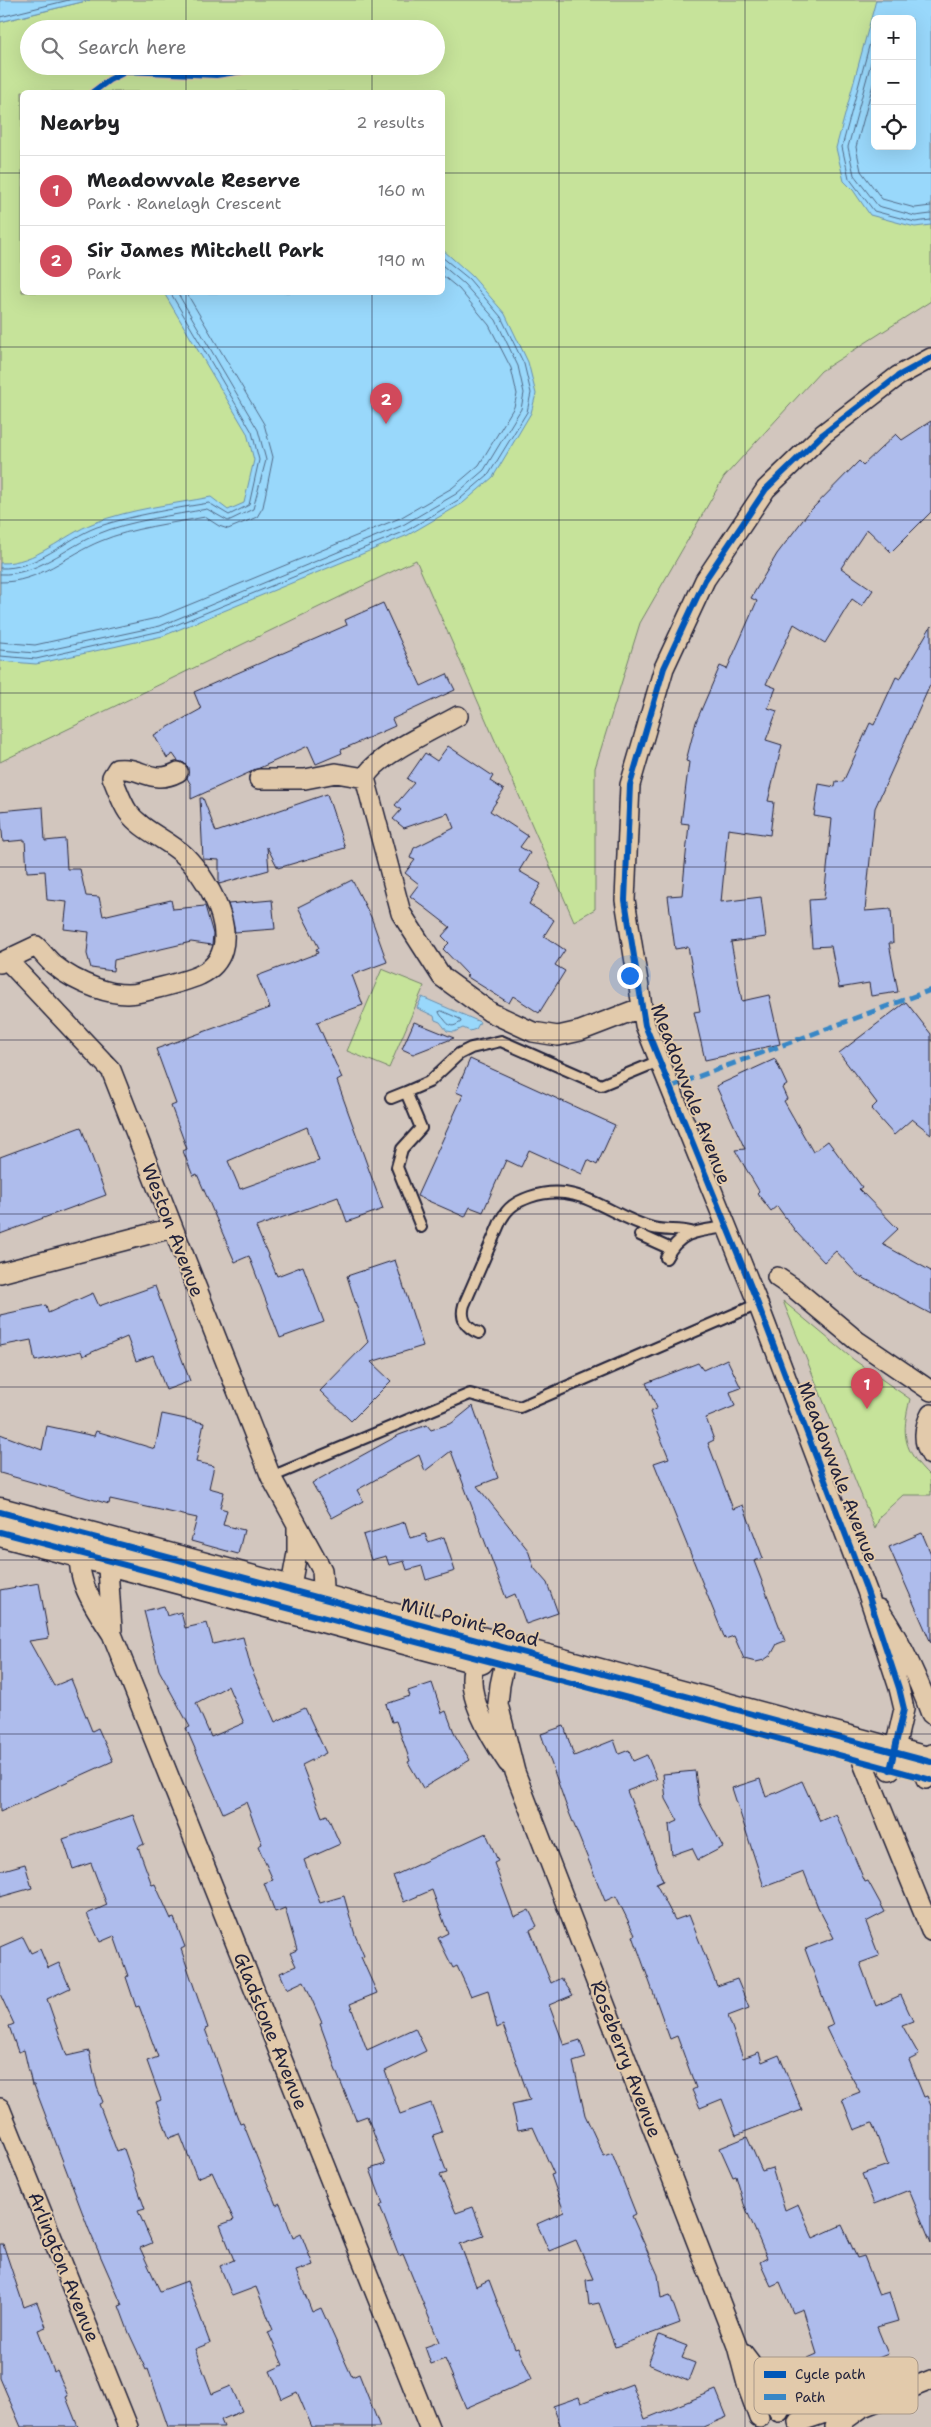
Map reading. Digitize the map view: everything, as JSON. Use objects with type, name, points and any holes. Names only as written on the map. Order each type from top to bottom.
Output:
[{"type":"main road","name":"Mill Point Road","points":[[0,1512],[79,1543],[478,1649],[863,1763],[893,1761]]},
{"type":"main road","name":"Mill Point Road","points":[[0,1532],[79,1543]]},
{"type":"main road","name":"Mill Point Road","points":[[506,1657],[676,1695],[893,1761],[930,1767]]},
{"type":"street","name":"Meadowvale Avenue","points":[[893,1761],[904,1709],[900,1688],[867,1591],[758,1304],[659,1061],[640,1008],[624,900],[630,785],[664,668],[705,580],[766,489],[831,428],[898,376],[931,358]]},
{"type":"street","points":[[458,716],[382,760],[369,770],[365,778],[401,913],[442,977],[490,1012],[533,1032],[558,1036],[580,1031],[640,1008]]},
{"type":"street","points":[[4,962],[36,946],[54,965],[98,990],[137,994],[201,974],[215,962],[224,948],[226,933],[213,894],[185,856],[161,836],[143,826],[128,812],[112,777],[117,769],[125,768],[152,778],[170,776],[178,772]]},
{"type":"street","points":[[259,779],[297,779],[336,773],[365,778]]},
{"type":"street","name":"Weston Avenue","points":[[4,962],[111,1070],[271,1478],[322,1570],[320,1608]]},
{"type":"street","points":[[0,1273],[172,1228]]},
{"type":"street","points":[[777,1277],[795,1289],[856,1340],[931,1391]]},
{"type":"street","points":[[931,1414],[924,1435],[926,1446],[931,1455]]},
{"type":"street","name":"Weston Avenue","points":[[289,1599],[297,1553],[297,1527]]},
{"type":"street","name":"Gladstone Avenue","points":[[79,1543],[77,1562],[87,1594],[112,1634],[429,2427]]},
{"type":"street","name":"Gladstone Avenue","points":[[109,1551],[112,1634]]},
{"type":"street","name":"Meadowvale Avenue","points":[[867,1591],[898,1639],[919,1681],[931,1714]]},
{"type":"street","name":"Roseberry Avenue","points":[[478,1649],[472,1677],[474,1695],[493,1740],[515,1772]]},
{"type":"street","name":"Roseberry Avenue","points":[[506,1657],[498,1704],[515,1772],[737,2346],[756,2423]]},
{"type":"street","points":[[863,1763],[931,1931]]},
{"type":"street","name":"Arlington Avenue","points":[[0,2108],[128,2427]]},
{"type":"street","name":"Roseberry Avenue","points":[[737,2346],[754,2368]]},
{"type":"street","points":[[918,2385],[931,2380]]},
{"type":"street","points":[[756,2423],[769,2414]]},
{"type":"street","points":[[787,2414],[799,2425],[824,2414]]},
{"type":"street","points":[[835,2427],[853,2414]]},
{"type":"lane","points":[[391,1098],[428,1082],[459,1054],[471,1048],[501,1041],[514,1045],[601,1085],[659,1061]]},
{"type":"lane","points":[[406,1092],[421,1128],[402,1149],[397,1167],[420,1227]]},
{"type":"lane","points":[[479,1333],[465,1323],[462,1311],[482,1273],[501,1220],[508,1209],[518,1202],[546,1192],[572,1194],[652,1228],[691,1232],[727,1227]]},
{"type":"lane","points":[[640,1235],[668,1253],[691,1232]]},
{"type":"lane","points":[[271,1478],[470,1394],[520,1407],[758,1304]]},
{"type":"green space","points":[[90,0],[931,0],[931,301],[821,371],[724,477],[640,623],[595,768],[595,909],[574,921],[416,560],[0,762],[0,22]]},
{"type":"green space","points":[[382,969],[424,986],[389,1068],[347,1051]]},
{"type":"green space","points":[[783,1301],[854,1360],[910,1399],[905,1432],[906,1441],[914,1458],[930,1476],[931,1495],[903,1495],[880,1516],[875,1529]]},
{"type":"water","points":[[0,0],[90,0],[0,22]]},
{"type":"water","points":[[876,0],[931,0],[931,225],[915,227],[870,215],[853,190],[844,181],[836,148],[871,18],[871,150],[916,150],[916,15],[872,15]]},
{"type":"water","points":[[445,252],[472,276],[505,314],[528,362],[536,394],[531,413],[493,477],[463,503],[408,535],[163,636],[36,664],[0,661],[0,563],[26,559],[83,528],[122,514],[211,497],[228,510],[244,503],[254,460],[247,433],[165,295],[445,295]]},
{"type":"water","points":[[422,997],[480,1022],[476,1029],[470,1031],[463,1028],[454,1032],[447,1031],[440,1022],[435,1020],[434,1016],[417,1008]]},
{"type":"building","points":[[931,421],[931,512],[891,552],[867,529],[841,568],[873,590],[862,606],[852,599],[825,643],[794,624],[766,684],[776,688],[768,708],[777,711],[766,740],[782,745],[768,801],[774,802],[770,835],[728,829],[721,902],[761,897],[766,937],[731,942],[742,1001],[769,995],[780,1044],[705,1060],[694,1012],[700,1011],[688,947],[675,949],[668,896],[682,895],[689,824],[681,823],[689,762],[686,761],[696,722],[720,666],[727,669],[757,601],[751,598],[777,554],[809,512],[859,461],[863,465],[896,434],[902,440]]},
{"type":"building","points":[[383,603],[421,686],[447,674],[455,690],[392,719],[395,726],[341,750],[342,753],[316,764],[308,746],[191,799],[191,785],[187,778],[188,767],[178,761],[173,754],[167,758],[154,735],[201,709],[194,692],[347,625],[345,620]]},
{"type":"building","points":[[931,626],[931,683],[875,808],[865,911],[891,909],[893,943],[889,943],[898,992],[871,996],[869,983],[839,988],[831,946],[812,947],[809,900],[824,899],[832,819],[814,816],[819,784],[835,787],[836,781],[843,782],[870,723],[874,725],[896,677],[900,679]]},
{"type":"building","points":[[448,746],[493,776],[490,781],[504,790],[490,811],[528,836],[520,847],[530,853],[519,871],[541,884],[529,904],[554,920],[544,936],[565,950],[555,965],[565,971],[539,1013],[513,996],[509,1003],[466,976],[468,975],[443,949],[449,943],[442,936],[450,927],[410,896],[419,884],[405,873],[415,860],[410,858],[414,848],[454,828],[448,813],[404,828],[393,819],[401,810],[395,805],[414,783],[407,779],[425,753],[437,761]]},
{"type":"building","points":[[327,794],[345,848],[278,868],[267,847],[269,870],[219,884],[219,860],[203,859],[200,798],[203,798],[216,832]]},
{"type":"building","points":[[43,807],[45,841],[65,839],[67,869],[80,869],[86,896],[99,897],[103,916],[171,900],[173,909],[205,906],[213,934],[212,945],[191,942],[114,960],[113,971],[91,968],[87,954],[89,932],[64,929],[67,902],[47,900],[45,871],[27,872],[25,840],[3,842],[0,811]]},
{"type":"building","points":[[352,880],[371,917],[387,962],[352,975],[363,1005],[317,1022],[342,1078],[337,1081],[383,1209],[347,1222],[338,1197],[256,1227],[277,1276],[303,1266],[324,1322],[280,1338],[249,1256],[235,1262],[197,1174],[193,1176],[183,1151],[187,1149],[171,1106],[176,1104],[156,1049],[270,1008],[257,976],[318,953],[316,949],[319,948],[298,907]],"holes":[[[307,1127],[319,1161],[240,1189],[228,1161]]]},
{"type":"building","points":[[272,900],[275,929],[235,932],[228,904]]},
{"type":"building","points":[[906,1002],[931,1034],[931,1134],[912,1119],[894,1135],[871,1109],[877,1103],[839,1053]]},
{"type":"building","points":[[414,1022],[454,1038],[413,1054],[402,1049]]},
{"type":"building","points":[[470,1059],[615,1125],[597,1165],[588,1160],[582,1174],[529,1150],[521,1167],[506,1160],[483,1212],[470,1207],[465,1217],[417,1196],[463,1095],[456,1092]]},
{"type":"building","points":[[775,1059],[787,1085],[782,1088],[787,1099],[784,1101],[813,1152],[828,1141],[862,1187],[859,1189],[898,1229],[882,1244],[931,1271],[931,1314],[858,1275],[836,1251],[824,1262],[796,1232],[777,1206],[771,1211],[757,1193],[759,1191],[735,1150],[745,1149],[716,1086]]},
{"type":"building","points":[[81,1127],[106,1195],[0,1234],[0,1157]]},
{"type":"building","points":[[395,1260],[423,1346],[371,1362],[391,1381],[351,1421],[320,1391],[368,1342],[347,1276]]},
{"type":"building","points":[[155,1286],[190,1381],[166,1390],[153,1355],[136,1361],[127,1337],[83,1356],[81,1351],[35,1361],[31,1340],[0,1346],[0,1315],[46,1305],[48,1313],[93,1293],[99,1306]]},
{"type":"building","points":[[727,1359],[741,1388],[730,1392],[735,1406],[706,1418],[714,1440],[708,1443],[733,1509],[743,1505],[763,1558],[754,1561],[785,1641],[777,1644],[771,1655],[764,1660],[756,1662],[744,1659],[734,1636],[725,1639],[654,1463],[669,1458],[650,1412],[657,1408],[646,1383],[698,1363],[703,1370]]},
{"type":"building","points":[[473,1406],[498,1478],[477,1486],[528,1550],[534,1568],[547,1583],[558,1613],[526,1624],[515,1594],[506,1598],[451,1451],[425,1471],[419,1455],[357,1490],[363,1501],[332,1518],[312,1483],[399,1435],[427,1425],[431,1430],[452,1423]]},
{"type":"building","points":[[162,1414],[204,1423],[196,1462],[214,1466],[209,1488],[224,1492],[220,1508],[227,1510],[223,1525],[244,1530],[238,1554],[191,1541],[197,1518],[110,1499],[109,1504],[0,1473],[0,1434],[42,1450],[47,1426],[94,1436],[96,1431],[155,1449]]},
{"type":"building","points":[[405,1522],[410,1538],[425,1534],[428,1542],[444,1537],[455,1571],[426,1580],[422,1566],[407,1570],[404,1561],[389,1565],[386,1556],[371,1560],[363,1535]]},
{"type":"building","points":[[922,1533],[931,1554],[931,1643],[889,1547]]},
{"type":"building","points":[[39,1583],[49,1638],[29,1641],[54,1686],[71,1679],[92,1731],[98,1728],[113,1761],[0,1812],[0,1590]]},
{"type":"building","points":[[164,1606],[167,1616],[181,1612],[185,1628],[207,1623],[213,1644],[243,1637],[251,1668],[275,1722],[305,1708],[326,1753],[302,1765],[322,1817],[327,1815],[340,1844],[304,1860],[320,1903],[344,1896],[355,1935],[364,1956],[361,1957],[377,1993],[350,2004],[367,2050],[415,2028],[426,2051],[385,2071],[400,2114],[431,2103],[442,2132],[433,2135],[447,2173],[440,2175],[456,2213],[473,2207],[484,2236],[460,2244],[476,2286],[489,2280],[515,2349],[518,2348],[532,2379],[466,2408],[445,2359],[431,2364],[425,2347],[439,2342],[403,2254],[399,2256],[380,2206],[383,2204],[370,2169],[385,2164],[367,2116],[356,2120],[334,2066],[320,2024],[322,2023],[304,1981],[287,1989],[280,1973],[296,1966],[290,1953],[297,1950],[285,1908],[275,1912],[264,1883],[273,1880],[258,1846],[262,1844],[246,1802],[223,1813],[186,1728],[190,1727],[159,1670],[144,1611]],"holes":[[[228,1686],[244,1723],[211,1737],[196,1703]]]},
{"type":"building","points":[[432,1683],[442,1713],[446,1711],[455,1735],[470,1760],[423,1788],[408,1762],[410,1761],[396,1721],[392,1722],[386,1704],[410,1696],[408,1691]]},
{"type":"building","points":[[564,1726],[574,1756],[614,1740],[619,1754],[629,1750],[633,1761],[647,1755],[657,1779],[627,1791],[663,1881],[656,1884],[675,1920],[689,1915],[717,1986],[737,1979],[749,2008],[728,2016],[743,2058],[759,2052],[762,2062],[779,2055],[802,2110],[736,2135],[722,2099],[700,2108],[692,2090],[696,2088],[677,2036],[670,2039],[633,1936],[635,1935],[616,1896],[605,1901],[566,1805],[541,1734]]},
{"type":"building","points":[[695,1771],[699,1802],[723,1847],[698,1860],[692,1848],[672,1855],[669,1825],[678,1821],[666,1799],[663,1774]]},
{"type":"building","points":[[760,1779],[766,1797],[802,1781],[820,1821],[836,1814],[865,1882],[868,1881],[885,1912],[866,1922],[879,1956],[860,1963],[876,2006],[901,1995],[913,2021],[902,2025],[919,2055],[909,2060],[924,2097],[927,2096],[931,2106],[931,2243],[909,2190],[874,2204],[862,2174],[888,2165],[872,2123],[854,2130],[842,2099],[860,2092],[826,2028],[833,2025],[805,1949],[834,1938],[818,1907],[804,1872],[764,1887],[732,1788]]},
{"type":"building","points":[[133,1815],[144,1844],[138,1847],[152,1885],[155,1884],[171,1919],[174,1918],[185,1947],[181,1949],[208,2028],[205,2029],[240,2124],[243,2123],[276,2205],[280,2203],[293,2238],[301,2234],[313,2265],[296,2271],[312,2312],[321,2308],[352,2377],[359,2374],[380,2427],[312,2427],[297,2392],[282,2399],[270,2371],[283,2365],[268,2332],[273,2330],[256,2287],[232,2296],[220,2266],[234,2260],[220,2225],[234,2220],[212,2172],[197,2178],[180,2134],[169,2138],[156,2102],[161,2100],[147,2061],[158,2057],[139,2006],[136,2007],[126,1977],[128,1976],[114,1936],[100,1942],[87,1914],[107,1905],[91,1863],[73,1869],[63,1839]]},
{"type":"building","points":[[486,1833],[498,1861],[494,1863],[514,1917],[529,1910],[537,1926],[530,1930],[551,1983],[561,1978],[573,1995],[549,2005],[564,2045],[580,2040],[586,2058],[573,2062],[585,2115],[604,2156],[612,2153],[636,2214],[632,2216],[658,2275],[661,2298],[670,2295],[680,2323],[615,2347],[599,2303],[589,2305],[586,2280],[593,2279],[576,2240],[549,2251],[537,2224],[564,2212],[551,2175],[554,2174],[533,2127],[518,2130],[512,2104],[530,2100],[503,2025],[497,2028],[488,1990],[471,1996],[457,1966],[453,1968],[438,1938],[448,1933],[432,1890],[404,1902],[393,1876]]},
{"type":"building","points":[[25,1864],[32,1888],[0,1897],[0,1871]]},
{"type":"building","points":[[23,1937],[31,1953],[40,1949],[48,1968],[59,1963],[70,1988],[47,1999],[67,2056],[89,2051],[97,2087],[103,2102],[99,2104],[117,2152],[124,2149],[145,2209],[138,2211],[152,2243],[140,2248],[160,2291],[187,2281],[210,2343],[195,2349],[212,2394],[231,2386],[242,2411],[221,2420],[224,2427],[168,2427],[148,2369],[146,2370],[129,2333],[119,2306],[122,2305],[89,2230],[34,2085],[32,2085],[24,2050],[18,2052],[9,2026],[14,2024],[0,1994],[0,1947]]},
{"type":"building","points":[[747,2137],[762,2171],[772,2168],[785,2210],[798,2204],[813,2238],[842,2225],[857,2258],[864,2256],[879,2295],[889,2292],[898,2321],[877,2327],[888,2354],[881,2357],[810,2357],[817,2354],[803,2309],[793,2313],[780,2282],[771,2286],[760,2262],[767,2258],[744,2204],[736,2176],[733,2177],[720,2148]]},
{"type":"building","points":[[0,2244],[3,2244],[24,2307],[37,2302],[46,2327],[38,2330],[54,2372],[57,2370],[68,2396],[66,2397],[78,2427],[21,2427],[0,2378]]},
{"type":"building","points":[[659,2335],[687,2346],[682,2358],[695,2363],[688,2381],[648,2364]]},
{"type":"building","points":[[632,2384],[645,2419],[716,2390],[727,2417],[703,2427],[561,2427],[553,2406],[579,2397],[581,2403]]},
{"type":"marked path","points":[[670,1087],[931,990]]},
{"type":"cycle path","points":[[96,90],[119,75]]},
{"type":"cycle path","points":[[890,1770],[904,1709],[899,1688],[867,1591],[758,1304],[645,1025],[625,900],[630,785],[664,668],[705,580],[766,489],[823,434],[898,376],[931,358]]},
{"type":"cycle path","points":[[0,1512],[931,1762]]},
{"type":"cycle path","points":[[0,1532],[931,1780]]},
{"type":"place","name":"Sir James Mitchell Park","points":[[386,424]]},
{"type":"place","name":"Meadowvale Reserve","points":[[867,1409]]}]
